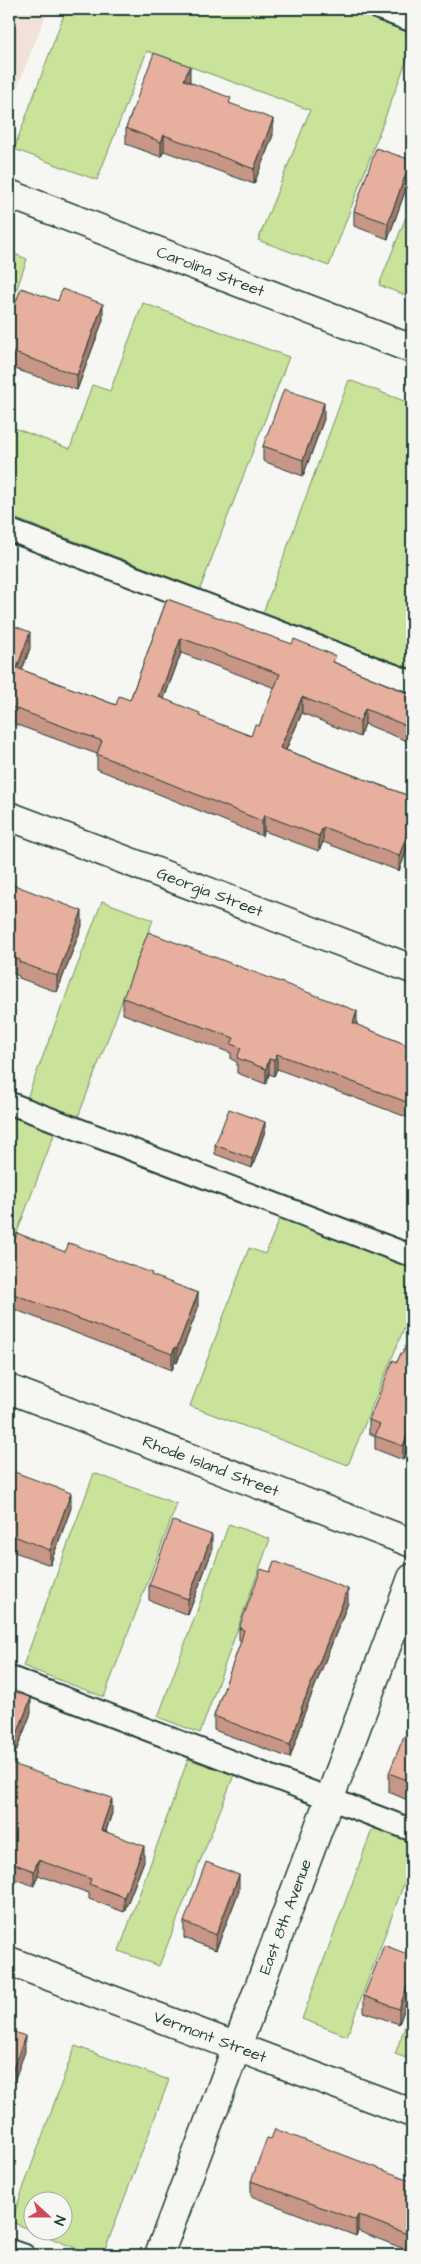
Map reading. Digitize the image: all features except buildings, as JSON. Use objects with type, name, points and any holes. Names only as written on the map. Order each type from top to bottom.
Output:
[{"type":"street","name":"Carolina Street","points":[[9,194],[412,349]]},
{"type":"street","name":"Georgia Street","points":[[9,816],[412,969]]},
{"type":"street","name":"Rhode Island Street","points":[[9,1389],[412,1543]]},
{"type":"street","name":"East 8th Avenue","points":[[159,2255],[412,1578]]},
{"type":"street","name":"Vermont Street","points":[[9,1961],[412,2113]]},
{"type":"lane","points":[[380,9],[412,21]]},
{"type":"lane","points":[[9,530],[412,682]]},
{"type":"lane","points":[[9,1103],[412,1256]]},
{"type":"lane","points":[[9,1676],[412,1830]]},
{"type":"lane","points":[[9,2250],[24,2255]]},
{"type":"shaded area","points":[[9,9],[48,9],[9,108]]},
{"type":"green space","points":[[66,9],[356,9],[412,30],[412,46],[329,266],[258,240],[310,110],[147,51],[97,180],[14,149]]},
{"type":"green space","points":[[412,202],[412,298],[379,285]]},
{"type":"green space","points":[[9,252],[27,259],[9,312]]},
{"type":"green space","points":[[143,303],[289,357],[200,589],[9,516],[9,426],[70,449],[92,385],[110,391]]},
{"type":"green space","points":[[349,380],[412,404],[412,669],[263,613]]},
{"type":"green space","points":[[102,901],[153,920],[78,1117],[27,1098]]},
{"type":"green space","points":[[9,1114],[55,1132],[9,1254]]},
{"type":"green space","points":[[280,1218],[412,1268],[412,1309],[348,1465],[190,1406],[249,1248],[265,1254]]},
{"type":"green space","points":[[94,1473],[177,1504],[104,1697],[23,1666]]},
{"type":"green space","points":[[229,1524],[270,1539],[200,1733],[158,1717]]},
{"type":"green space","points":[[188,1759],[234,1775],[159,1966],[119,1951]]},
{"type":"green space","points":[[373,1827],[412,1841],[412,1862],[347,2036],[302,2019]]},
{"type":"green space","points":[[412,2007],[412,2060],[395,2054]]},
{"type":"green space","points":[[75,2046],[169,2080],[103,2255],[93,2255],[60,2242],[72,2242],[72,2192],[22,2192],[22,2226],[11,2222]]}]
